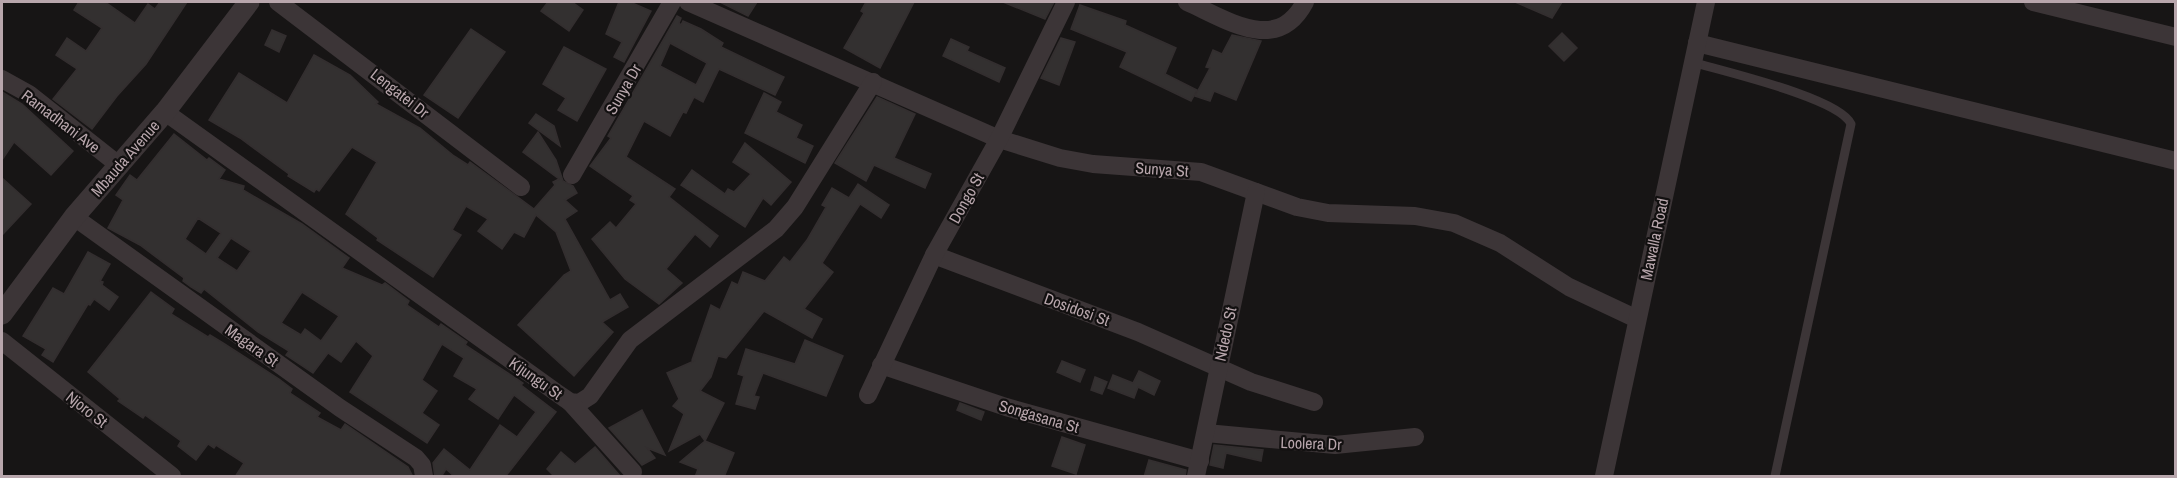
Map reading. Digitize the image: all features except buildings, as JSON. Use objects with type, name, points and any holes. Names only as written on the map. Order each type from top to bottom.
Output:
[{"type":"street","name":"Mbauda Avenue","points":[[2,314],[75,217],[165,112],[249,2]]},
{"type":"street","name":"Lengatei Dr","points":[[278,2],[521,187]]},
{"type":"street","name":"Sunya Dr","points":[[572,175],[672,2]]},
{"type":"street","name":"Sunya St","points":[[692,2],[999,139],[1060,158],[1093,164],[1201,172],[1296,207],[1328,213],[1415,216],[1454,224],[1500,243],[1569,287],[1637,319]]},
{"type":"street","name":"Dongo St","points":[[868,395],[934,255],[999,139],[1066,2]]},
{"type":"street","points":[[1187,2],[1221,17],[1268,32],[1279,30],[1289,23],[1305,2]]},
{"type":"street","name":"Mawalla Road","points":[[1604,477],[1706,2]]},
{"type":"street","points":[[2033,2],[2175,37]]},
{"type":"street","points":[[1697,43],[2175,161]]},
{"type":"street","name":"Ramadhani Ave","points":[[2,79],[29,94],[120,166]]},
{"type":"street","name":"Kijungu St","points":[[165,112],[570,402],[579,403],[591,396],[630,340],[648,324],[776,229],[795,207],[873,82]]},
{"type":"street","name":"Ndedo St","points":[[1198,469],[1256,192]]},
{"type":"street","name":"Magara St","points":[[75,217],[340,408],[416,458],[422,465],[424,477]]},
{"type":"street","name":"Dosidosi St","points":[[934,255],[1138,332],[1271,389],[1314,402]]},
{"type":"street","name":"Njoro St","points":[[2,341],[172,477]]},
{"type":"street","name":"Songasana St","points":[[881,365],[1198,469]]},
{"type":"street","points":[[570,402],[633,472]]},
{"type":"street","name":"Loolera Dr","points":[[1206,433],[1335,445],[1415,437]]},
{"type":"lane","points":[[1692,62],[1806,96],[1836,109],[1848,117],[1851,124],[1775,477]]}]
